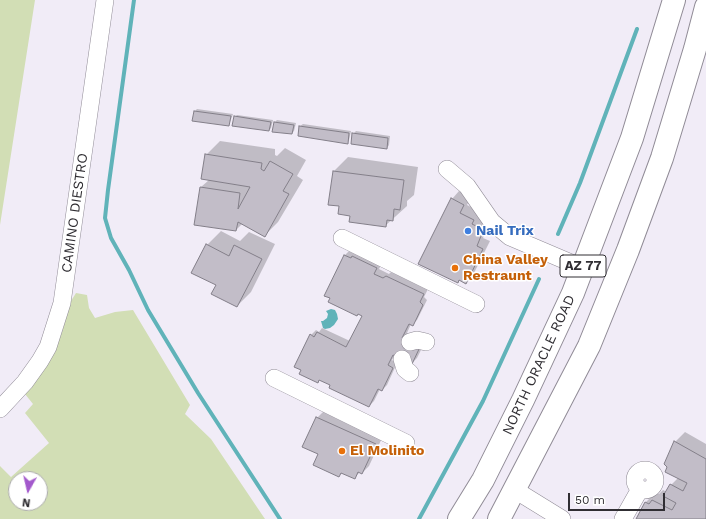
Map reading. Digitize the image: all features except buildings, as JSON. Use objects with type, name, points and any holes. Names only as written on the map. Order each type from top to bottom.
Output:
[{"type":"highway","name":"NORTH ORACLE ROAD","points":[[459,519],[484,480],[573,293],[632,138],[674,0]]},
{"type":"highway","name":"AZ 77","points":[[499,519],[589,346],[628,250],[662,158],[706,7]]},
{"type":"street","name":"CAMINO DIESTRO","points":[[0,408],[25,382],[40,361],[48,347],[62,303],[105,0]]},
{"type":"street","points":[[447,169],[467,186],[492,222],[510,236],[583,268]]},
{"type":"street","points":[[342,238],[476,304]]},
{"type":"street","points":[[274,378],[406,443]]},
{"type":"street","points":[[624,519],[640,489]]},
{"type":"street","points":[[515,490],[562,519]]},
{"type":"green space","points":[[0,0],[35,0],[0,225]]},
{"type":"green space","points":[[76,293],[87,295],[89,308],[95,318],[115,312],[133,310],[190,405],[185,414],[211,439],[265,519],[0,519],[0,466],[8,474],[8,511],[48,511],[48,471],[18,471],[49,443],[25,413],[33,404],[25,394],[53,352],[62,332],[71,301]]},
{"type":"water","points":[[331,309],[335,310],[338,319],[334,325],[325,329],[323,328],[321,321],[327,318],[328,314],[326,311]]},
{"type":"waterway","points":[[134,0],[105,218],[111,238],[129,270],[148,310],[198,393],[280,519]]},
{"type":"waterway","points":[[558,234],[580,183],[637,29]]},
{"type":"waterway","points":[[419,519],[483,401],[539,279]]},
{"type":"place","name":"Nail Trix","points":[[468,231]]},
{"type":"place","name":"China Valley Restraunt","points":[[455,268]]},
{"type":"place","name":"El Molinito","points":[[342,451]]}]
